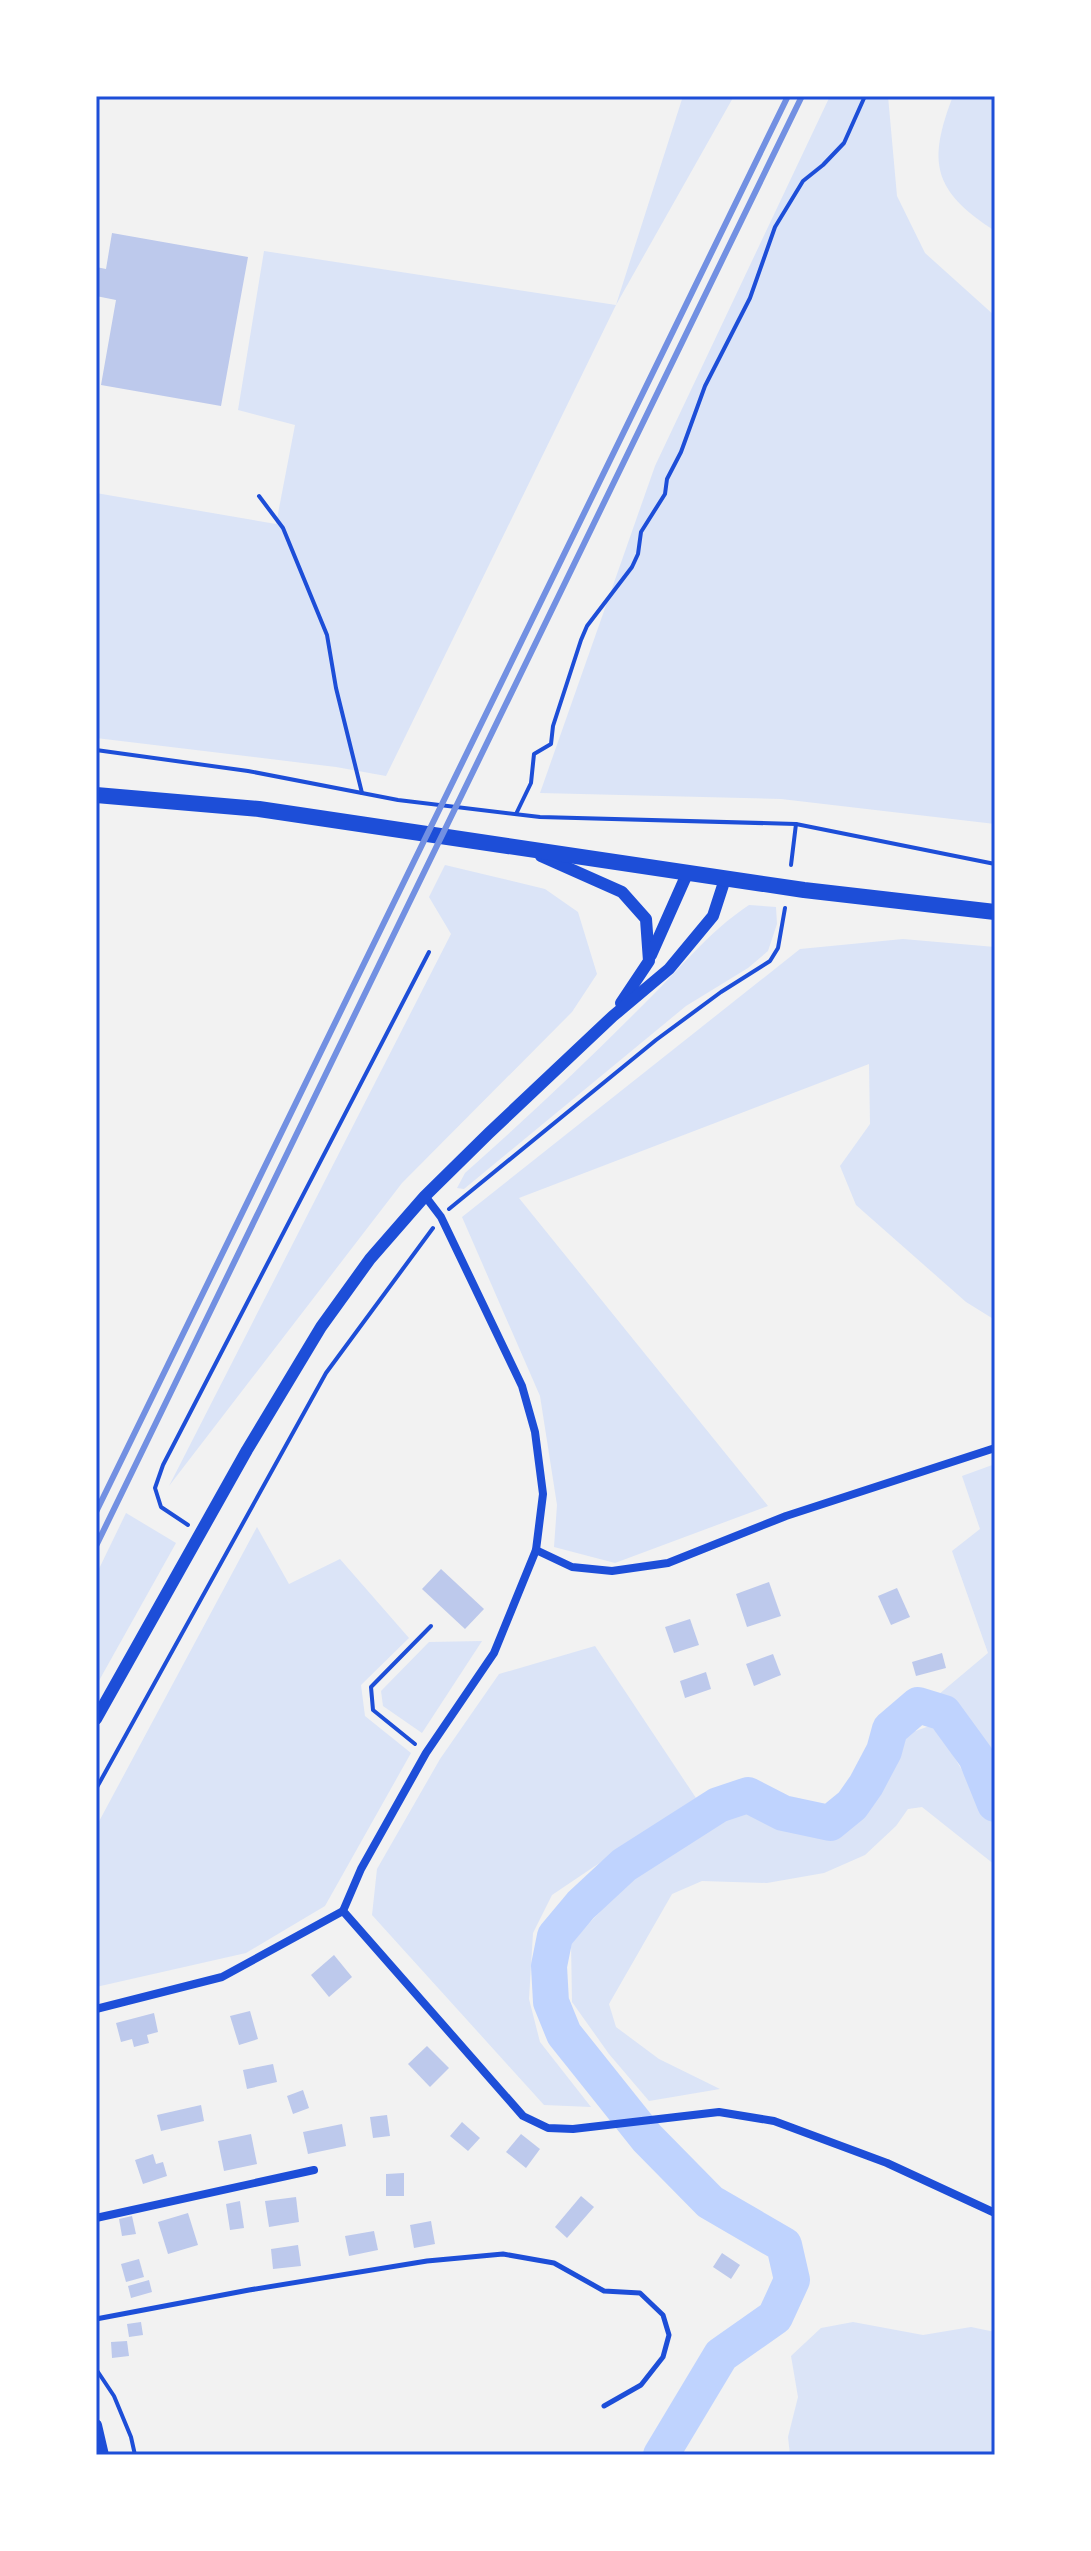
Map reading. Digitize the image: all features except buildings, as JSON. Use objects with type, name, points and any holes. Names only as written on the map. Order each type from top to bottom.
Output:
[{"type":"main road","points":[[96,795],[259,809],[687,874],[995,912]]},
{"type":"street","points":[[525,851],[565,865],[622,892],[646,919],[649,961]]},
{"type":"street","points":[[613,1016],[649,961],[661,927],[687,874]]},
{"type":"street","points":[[96,1719],[321,1327],[370,1259],[425,1196],[613,1016],[669,969],[713,916],[725,879]]},
{"type":"street","points":[[96,2009],[222,1977],[343,1911],[361,1869],[426,1753],[494,1653],[536,1550],[543,1494],[535,1432],[522,1386],[441,1217],[425,1196]]},
{"type":"street","points":[[536,1550],[572,1567],[612,1571],[668,1563],[786,1516],[995,1448]]},
{"type":"street","points":[[343,1911],[523,2116],[548,2128],[573,2129],[719,2112],[774,2121],[887,2163],[995,2213]]},
{"type":"street","points":[[96,2218],[314,2170]]},
{"type":"street","points":[[96,2425],[103,2455]]},
{"type":"lane","points":[[96,2319],[427,2261],[503,2254],[554,2263],[604,2291],[640,2293],[663,2315],[669,2335],[663,2357],[641,2385],[604,2406]]},
{"type":"path","points":[[516,814],[531,783],[534,754],[551,744],[553,726],[587,626],[632,567],[638,554],[641,532],[665,494],[667,479],[681,452],[705,386],[750,298],[775,227],[803,181],[844,143],[865,96]]},
{"type":"path","points":[[259,496],[283,528],[327,635],[336,688],[362,794]]},
{"type":"path","points":[[96,750],[248,771],[362,794],[540,817],[796,824],[995,864]]},
{"type":"path","points":[[791,865],[796,824]]},
{"type":"path","points":[[96,1789],[326,1373],[441,1217],[656,1040],[770,961],[778,948],[785,908]]},
{"type":"path","points":[[200,1533],[161,1507],[155,1488],[163,1465],[429,952]]},
{"type":"path","points":[[426,1753],[373,1710],[371,1687],[431,1626]]},
{"type":"path","points":[[96,2369],[114,2396],[135,2455]]},
{"type":"shaded area","points":[[683,96],[734,96],[616,305]]},
{"type":"shaded area","points":[[830,96],[888,96],[897,196],[925,253],[995,316],[995,824],[781,799],[540,793],[655,466]]},
{"type":"shaded area","points":[[953,96],[995,96],[995,231],[959,202],[941,174],[940,140]]},
{"type":"shaded area","points":[[264,251],[616,305],[386,776],[336,767],[96,738],[96,493],[276,524],[295,425],[238,410]]},
{"type":"shaded area","points":[[445,865],[545,889],[578,912],[597,974],[572,1012],[402,1183],[169,1486],[451,934],[429,897]]},
{"type":"shaded area","points":[[749,905],[776,907],[777,924],[768,951],[748,968],[686,1006],[464,1189],[457,1188],[465,1173],[577,1069],[707,940]]},
{"type":"shaded area","points":[[903,939],[995,947],[995,1320],[966,1302],[856,1205],[840,1166],[870,1124],[869,1064],[519,1198],[768,1506],[615,1563],[554,1547],[557,1505],[540,1396],[462,1217],[800,949]]},
{"type":"shaded area","points":[[995,1464],[995,1758],[965,1718],[938,1695],[988,1653],[952,1551],[980,1529],[962,1476]]},
{"type":"shaded area","points":[[126,1513],[176,1543],[96,1686],[96,1575]]},
{"type":"shaded area","points":[[257,1527],[289,1584],[340,1559],[409,1638],[361,1685],[365,1716],[411,1753],[325,1906],[246,1953],[96,1987],[96,1827]]},
{"type":"shaded area","points":[[482,1641],[422,1733],[383,1706],[381,1691],[429,1642]]},
{"type":"shaded area","points":[[595,1646],[696,1798],[552,1895],[533,1933],[529,1999],[540,2042],[591,2107],[544,2105],[372,1915],[377,1869],[440,1759],[499,1674]]},
{"type":"shaded area","points":[[935,1724],[988,1815],[995,1820],[995,1865],[922,1807],[908,1809],[896,1826],[865,1855],[824,1873],[767,1883],[702,1881],[672,1894],[609,2004],[616,2027],[659,2059],[720,2089],[649,2101],[609,2054],[572,2002],[571,1943],[632,1877],[728,1818],[748,1812],[770,1826],[832,1836],[865,1814],[899,1737]]},
{"type":"shaded area","points":[[853,2322],[923,2335],[971,2327],[995,2332],[995,2455],[790,2455],[788,2437],[798,2397],[791,2356],[821,2328]]},
{"type":"waterway","points":[[661,2455],[721,2355],[775,2317],[792,2280],[784,2245],[710,2202],[647,2138],[564,2034],[551,2002],[549,1966],[555,1936],[581,1905],[624,1865],[718,1805],[748,1795],[783,1813],[830,1823],[852,1805],[866,1785],[884,1751],[890,1729],[918,1705],[944,1713],[976,1757],[995,1804]]},
{"type":"railway","points":[[96,1512],[788,96]]},
{"type":"railway","points":[[96,1546],[802,96]]}]
